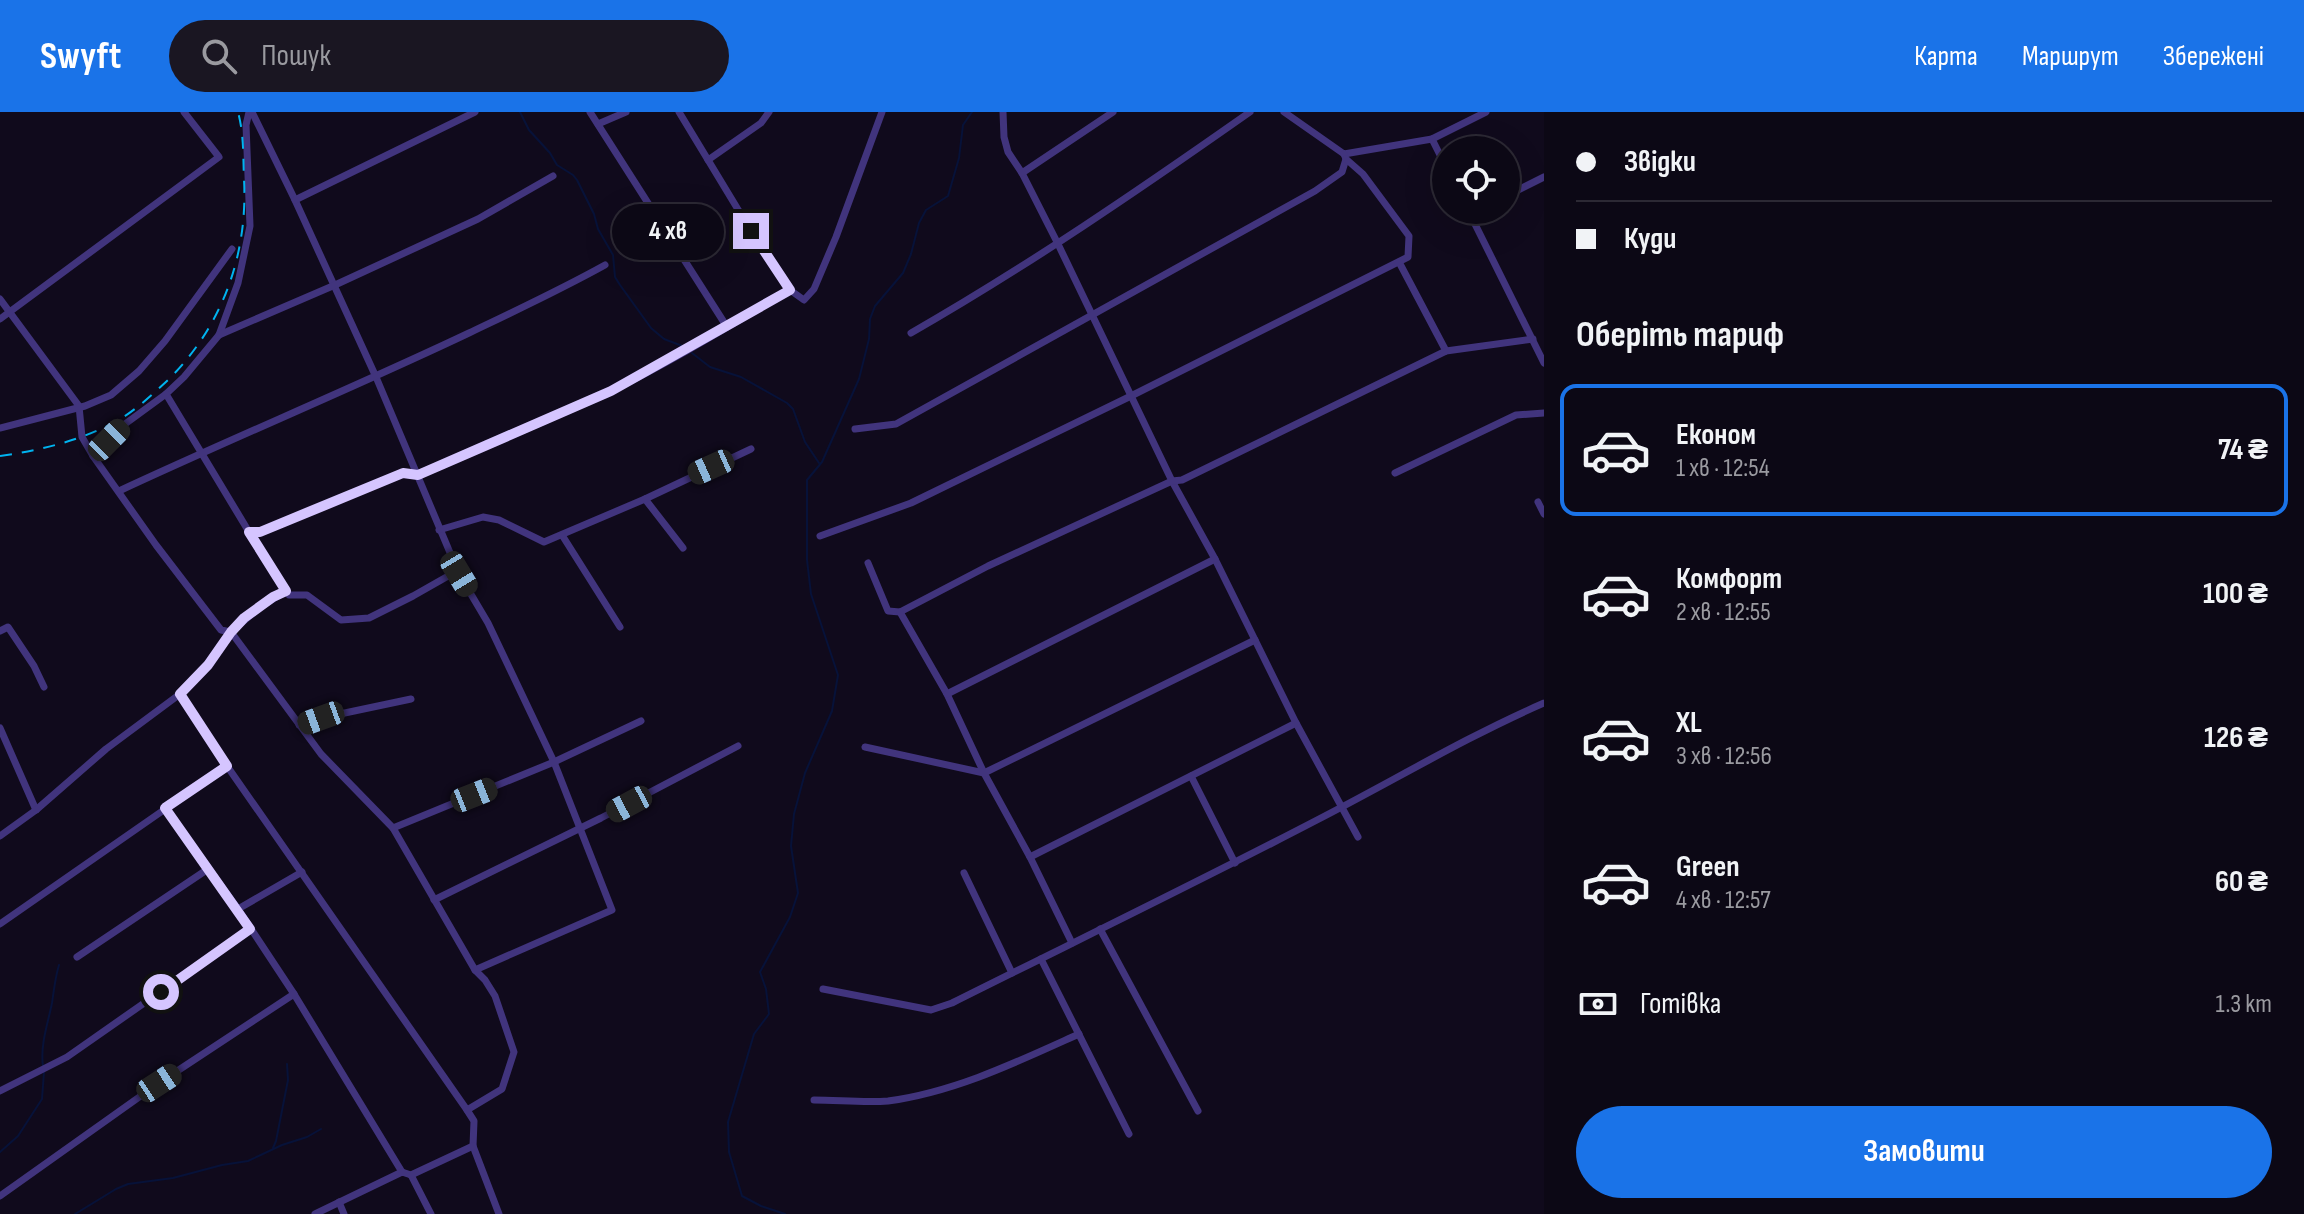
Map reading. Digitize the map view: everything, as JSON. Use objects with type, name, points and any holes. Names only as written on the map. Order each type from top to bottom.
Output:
[{"type":"street","points":[[0,319],[219,157],[184,112]]},
{"type":"street","points":[[250,112],[335,285],[457,571],[488,623],[554,762],[612,910],[475,970]]},
{"type":"street","points":[[93,456],[125,424],[184,377],[219,335],[238,283],[250,226],[246,125],[250,112]]},
{"type":"street","points":[[295,200],[475,112]]},
{"type":"street","points":[[590,112],[727,327]]},
{"type":"street","points":[[598,124],[626,112]]},
{"type":"street","points":[[679,112],[790,290],[804,300],[814,289],[836,237],[882,112]]},
{"type":"street","points":[[708,160],[761,123],[769,112]]},
{"type":"street","points":[[1003,112],[1008,152],[1022,173],[1093,314],[1172,481],[1358,837]]},
{"type":"street","points":[[1022,173],[1113,112]]},
{"type":"street","points":[[911,333],[1058,244],[1250,112]]},
{"type":"street","points":[[820,536],[911,503],[1408,257],[1409,236],[1363,174],[1345,156],[1284,112]]},
{"type":"street","points":[[1438,136],[1486,112]]},
{"type":"street","points":[[1345,156],[1432,139]]},
{"type":"street","points":[[855,429],[896,424],[1315,191],[1342,172],[1345,156]]},
{"type":"street","points":[[219,335],[478,219],[553,176]]},
{"type":"street","points":[[1520,189],[1544,177]]},
{"type":"street","points":[[1476,224],[1544,363]]},
{"type":"street","points":[[0,428],[85,406],[111,395],[139,371],[165,341],[232,249]]},
{"type":"street","points":[[1399,262],[1446,351]]},
{"type":"street","points":[[119,491],[376,377],[568,286],[605,265]]},
{"type":"street","points":[[249,532],[260,532],[403,473],[418,475],[611,391],[790,290]]},
{"type":"street","points":[[0,299],[79,406],[82,437],[156,545],[221,630],[231,632],[321,754],[393,828],[475,970],[495,996],[514,1052],[502,1089],[467,1110]]},
{"type":"street","points":[[868,563],[888,611],[900,612],[988,566],[1172,481],[1182,480],[1446,351],[1533,339]]},
{"type":"street","points":[[166,394],[289,595],[307,595],[341,620],[369,618],[457,571]]},
{"type":"street","points":[[1395,473],[1516,415],[1544,413]]},
{"type":"street","points":[[439,530],[483,517],[499,520],[544,542],[751,449]]},
{"type":"street","points":[[645,499],[683,548]]},
{"type":"street","points":[[1538,502],[1544,514]]},
{"type":"street","points":[[562,535],[620,627]]},
{"type":"street","points":[[947,694],[1215,559]]},
{"type":"street","points":[[0,836],[36,810],[106,749],[180,694],[208,665],[231,632],[260,607],[286,591]]},
{"type":"street","points":[[900,612],[947,694],[1072,943]]},
{"type":"street","points":[[0,631],[8,627],[44,687]]},
{"type":"street","points":[[865,747],[984,773],[1255,640]]},
{"type":"street","points":[[180,694],[474,1121],[473,1146],[499,1214]]},
{"type":"street","points":[[299,725],[411,699]]},
{"type":"street","points":[[823,989],[931,1010],[952,1003],[1235,863],[1490,727],[1544,703]]},
{"type":"street","points":[[393,828],[554,762],[641,721]]},
{"type":"street","points":[[1030,857],[1296,723]]},
{"type":"street","points":[[0,728],[36,810]]},
{"type":"street","points":[[434,900],[738,746]]},
{"type":"street","points":[[0,924],[227,766]]},
{"type":"street","points":[[1191,776],[1235,863]]},
{"type":"street","points":[[165,808],[238,909],[294,994],[431,1214]]},
{"type":"street","points":[[77,957],[208,869]]},
{"type":"street","points":[[238,909],[302,872]]},
{"type":"street","points":[[964,873],[1012,973]]},
{"type":"street","points":[[0,1091],[67,1057],[250,929]]},
{"type":"street","points":[[1100,929],[1198,1111]]},
{"type":"street","points":[[1041,959],[1129,1134]]},
{"type":"street","points":[[0,1196],[159,1083],[294,994]]},
{"type":"street","points":[[814,1100],[886,1101],[943,1089],[1003,1068],[1079,1034]]},
{"type":"street","points":[[315,1214],[473,1146]]},
{"type":"street","points":[[339,1202],[344,1214]]},
{"type":"waterway","points":[[520,112],[529,130],[557,165],[577,180],[613,255],[615,277],[620,285],[651,328],[664,339],[685,347]]},
{"type":"waterway","points":[[785,1214],[742,1196],[729,1152],[728,1122],[754,1034],[769,1014],[760,972],[790,917],[798,893],[791,846],[794,814],[805,773],[832,711],[838,675],[811,594],[807,560],[807,480],[822,462],[859,379],[875,306],[903,273],[926,210],[948,196],[959,158],[963,125],[972,112]]},
{"type":"waterway","points":[[692,353],[710,367],[741,377],[787,403],[793,409],[805,442],[819,463]]},
{"type":"waterway","points":[[43,1066],[43,1042],[59,965]]},
{"type":"waterway","points":[[273,1148],[288,1080],[287,1064]]},
{"type":"waterway","points":[[0,1152],[18,1136],[42,1099],[44,1072]]},
{"type":"waterway","points":[[75,1214],[128,1184],[173,1178],[248,1161],[321,1129]]},
{"type":"railway","points":[[0,456],[60,444],[117,421],[169,379],[204,336],[228,287],[242,234],[244,179],[238,112]]},
{"type":"route","points":[[161,992],[250,929],[165,808],[227,766],[180,694],[208,665],[244,618],[286,591],[249,532],[260,532],[403,473],[418,475],[611,391],[790,290],[751,231]]}]
